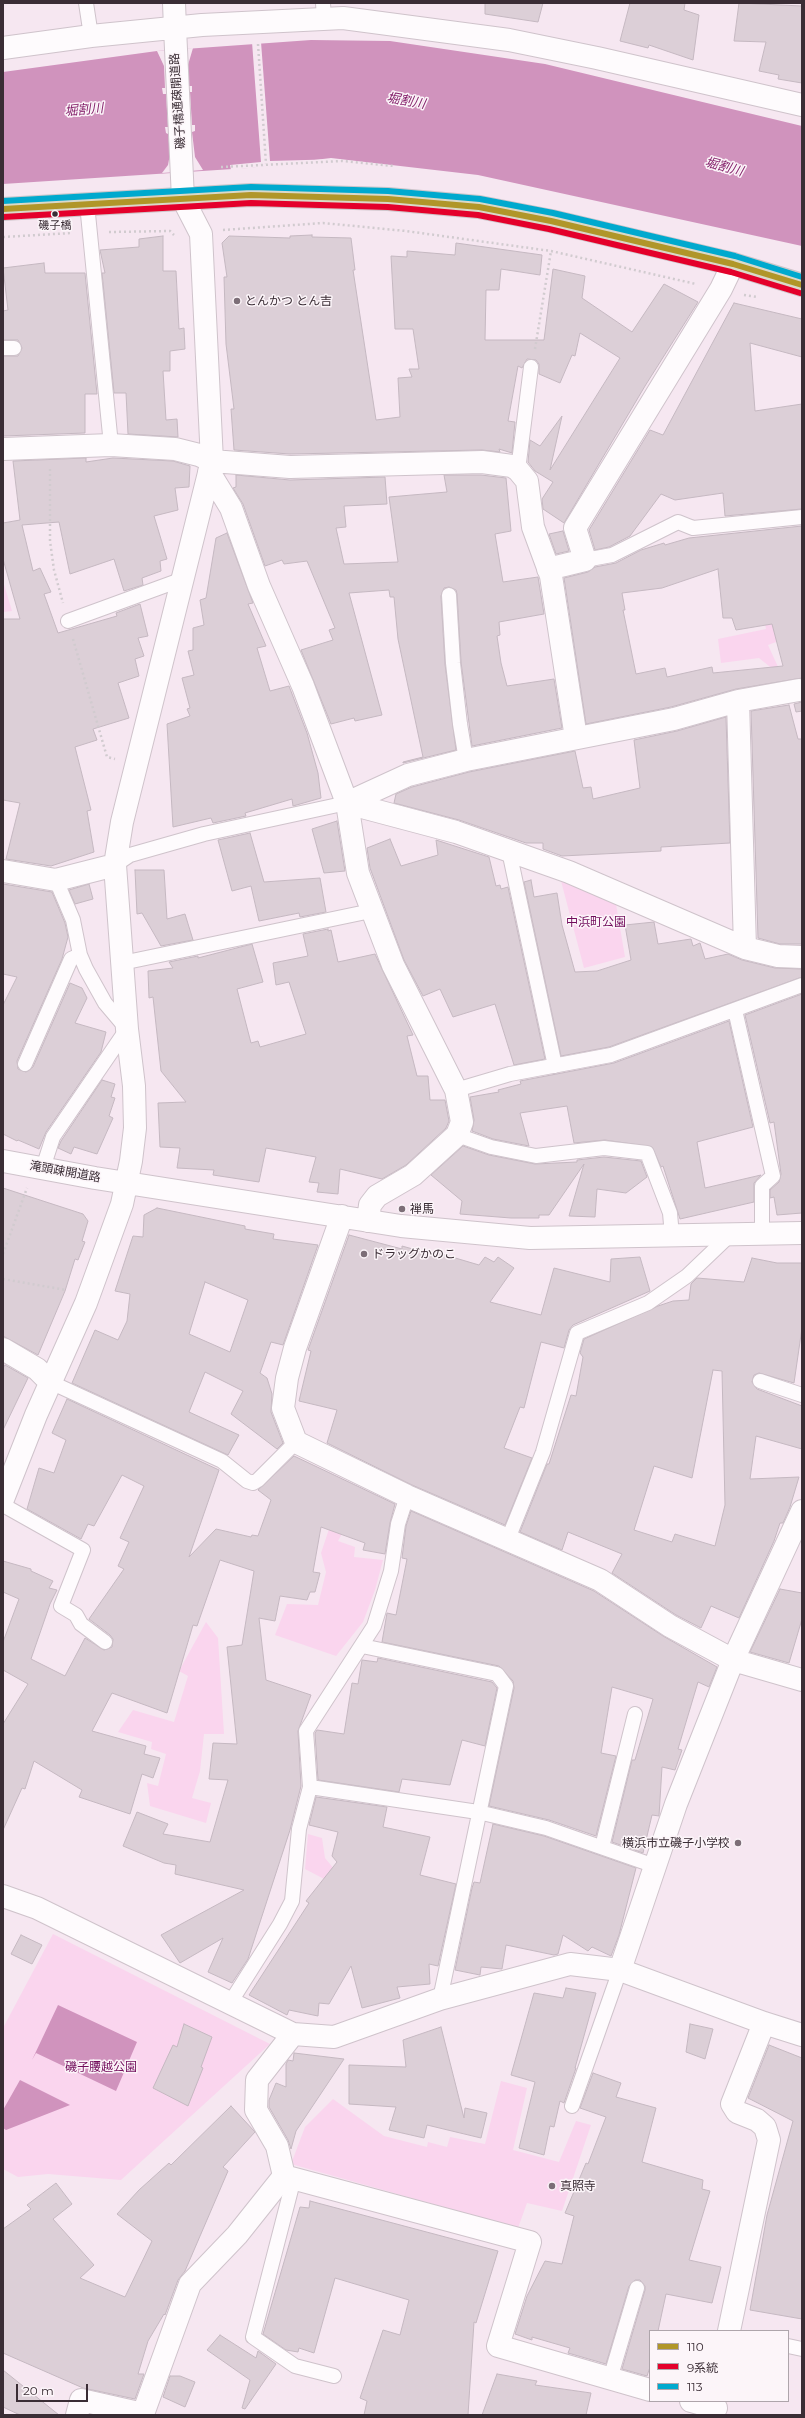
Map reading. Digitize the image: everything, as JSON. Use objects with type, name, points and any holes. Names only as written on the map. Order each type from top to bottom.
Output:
[{"type":"highway","points":[[3,209],[251,195],[296,195],[388,199],[479,207],[551,221],[733,264],[802,284]]},
{"type":"street","name":"磯子橋通疎開道路","points":[[174,3],[183,172],[183,199]]},
{"type":"street","points":[[3,48],[91,36],[175,39],[324,11],[343,18],[509,40],[597,58],[802,105]]},
{"type":"street","points":[[3,1499],[50,1382],[86,1303],[122,1204],[127,1182],[135,1128],[134,1086],[127,1030],[115,865],[122,822],[210,467],[201,234],[183,199]]},
{"type":"street","points":[[548,569],[585,560],[575,528],[721,290],[733,264]]},
{"type":"street","points":[[3,449],[111,445],[174,449],[199,455],[210,467],[231,508],[259,586],[304,686],[347,803],[358,873],[371,911],[393,965],[456,1090],[462,1122],[457,1135],[413,1175],[377,1196],[370,1205],[368,1221]]},
{"type":"street","points":[[210,467],[290,467],[482,462],[512,466],[518,470],[527,481],[533,527],[548,569],[576,738]]},
{"type":"street","points":[[347,803],[408,775],[466,760],[674,719],[738,701],[801,694]]},
{"type":"street","points":[[738,701],[745,948]]},
{"type":"street","points":[[347,803],[456,832],[569,872],[745,948],[778,956],[802,957]]},
{"type":"street","points":[[3,870],[56,880],[115,865]]},
{"type":"street","name":"滝頭疎開道路","points":[[3,1161],[401,1226],[530,1238],[802,1233]]},
{"type":"street","points":[[342,1216],[294,1348],[287,1378],[283,1408],[296,1442],[407,1496],[600,1580],[670,1626],[733,1660],[802,1680]]},
{"type":"street","points":[[3,1349],[37,1369],[50,1382]]},
{"type":"street","points":[[620,1970],[676,1804],[733,1660],[800,1520]]},
{"type":"street","points":[[3,1896],[37,1908],[293,2034],[334,2037],[440,1998],[570,1964],[620,1970],[764,2024],[802,2035]]},
{"type":"street","points":[[729,2330],[769,2140],[764,2127],[757,2120],[737,2112],[732,2104],[764,2024]]},
{"type":"street","points":[[289,2177],[277,2146],[256,2110],[257,2080],[293,2034]]},
{"type":"street","points":[[289,2177],[530,2242],[498,2346],[649,2390]]},
{"type":"street","points":[[77,2415],[80,2400],[143,2414],[190,2284],[237,2235],[289,2177]]},
{"type":"street","points":[[694,2402],[716,2408]]},
{"type":"lane","points":[[86,3],[91,36]]},
{"type":"lane","points":[[87,204],[111,445]]},
{"type":"lane","points":[[518,470],[532,367]]},
{"type":"lane","points":[[585,560],[612,555],[678,522],[693,528],[802,517]]},
{"type":"lane","points":[[68,621],[183,579]]},
{"type":"lane","points":[[449,595],[458,709],[466,760]]},
{"type":"lane","points":[[115,865],[130,855],[204,834],[347,803]]},
{"type":"lane","points":[[509,851],[555,1066]]},
{"type":"lane","points":[[39,1168],[54,1137],[127,1030],[105,1003],[80,955],[73,920],[56,880]]},
{"type":"lane","points":[[122,963],[371,911]]},
{"type":"lane","points":[[25,1064],[71,959],[80,955]]},
{"type":"lane","points":[[456,1090],[510,1074],[611,1055],[802,985]]},
{"type":"lane","points":[[735,1010],[773,1176],[762,1186],[762,1234]]},
{"type":"lane","points":[[457,1135],[491,1147],[536,1156],[604,1148],[647,1153],[670,1213],[672,1236]]},
{"type":"lane","points":[[508,1539],[542,1452],[577,1332],[648,1303],[687,1276],[731,1234]]},
{"type":"lane","points":[[760,1381],[802,1395]]},
{"type":"lane","points":[[50,1382],[222,1461],[246,1481],[253,1483],[258,1480],[296,1442]]},
{"type":"lane","points":[[230,2003],[280,1924],[292,1901],[299,1829],[310,1787],[306,1731],[346,1666],[362,1646],[374,1626],[391,1571],[398,1524],[407,1496]]},
{"type":"lane","points":[[3,1505],[83,1550],[61,1606],[76,1615],[81,1624],[105,1642]]},
{"type":"lane","points":[[362,1646],[497,1674],[506,1686],[478,1812],[440,1998]]},
{"type":"lane","points":[[602,1847],[635,1714]]},
{"type":"lane","points":[[310,1787],[478,1812],[546,1828],[655,1866]]},
{"type":"lane","points":[[572,2106],[620,1970]]},
{"type":"lane","points":[[289,2177],[252,2337],[295,2366],[334,2376]]},
{"type":"lane","points":[[610,2379],[637,2288]]},
{"type":"lane","points":[[789,2346],[802,2349]]},
{"type":"path","points":[[258,38],[266,164]]},
{"type":"path","points":[[221,168],[266,164],[342,161],[394,166]]},
{"type":"path","points":[[224,229],[323,223],[406,231],[551,251],[765,299]]},
{"type":"path","points":[[532,367],[551,251]]},
{"type":"path","points":[[3,1254],[39,1168]]},
{"type":"path","points":[[3,1278],[71,1291]]},
{"type":"green space","points":[[3,581],[12,611],[3,612]]},
{"type":"green space","points":[[759,592],[784,639],[768,645],[779,669],[774,670],[759,658],[721,663],[718,639],[766,629]]},
{"type":"green space","name":"中浜町公園","points":[[561,881],[616,904],[625,957],[584,968]]},
{"type":"green space","points":[[332,1520],[346,1526],[338,1541],[355,1547],[354,1557],[383,1560],[375,1590],[363,1622],[336,1656],[275,1635],[287,1604],[318,1605],[326,1572],[321,1553]]},
{"type":"green space","points":[[206,1622],[218,1638],[224,1734],[204,1734],[200,1771],[192,1798],[211,1803],[206,1823],[150,1806],[147,1783],[158,1786],[166,1754],[151,1749],[152,1742],[118,1732],[133,1710],[174,1722],[188,1676],[179,1671]]},
{"type":"green space","points":[[308,1834],[322,1838],[325,1858],[335,1870],[326,1880],[305,1869]]},
{"type":"green space","name":"磯子腰越公園","points":[[53,1934],[270,2044],[121,2180],[48,2174],[18,2177],[3,2169],[3,2028]]},
{"type":"green space","points":[[501,2081],[527,2088],[513,2150],[559,2162],[576,2121],[591,2125],[562,2211],[527,2203],[518,2228],[291,2164],[305,2127],[333,2099],[384,2136],[427,2147],[428,2142],[447,2147],[450,2137],[485,2144]]},
{"type":"water","name":"堀割川","points":[[311,40],[390,41],[545,64],[802,126],[802,246],[478,175],[331,158],[248,168],[3,184],[3,72],[157,51]]},
{"type":"water","points":[[58,2005],[137,2042],[116,2091],[36,2053],[32,2060]]},
{"type":"water","points":[[20,2080],[70,2105],[6,2130],[3,2128],[3,2110]]},
{"type":"pier","points":[[252,42],[261,42],[270,161],[341,159],[341,162],[331,160],[231,170],[230,165],[261,162]]},
{"type":"pier","points":[[193,48],[188,65],[189,86],[192,86],[192,92],[190,92],[192,125],[195,125],[195,131],[192,132],[195,157],[203,170],[162,173],[168,165],[170,154],[168,134],[166,133],[165,127],[168,127],[166,94],[163,94],[162,88],[165,88],[164,66],[157,51]]},
{"type":"building","points":[[485,3],[543,3],[538,22],[485,14]]},
{"type":"building","points":[[630,3],[685,3],[684,10],[699,15],[693,60],[649,45],[648,48],[620,41]]},
{"type":"building","points":[[739,3],[802,6],[802,83],[778,79],[779,75],[759,71],[766,42],[734,41]]},
{"type":"building","points":[[312,235],[312,237],[351,238],[355,270],[353,270],[376,420],[400,417],[398,378],[412,377],[409,369],[419,369],[413,329],[395,329],[391,256],[407,257],[407,251],[455,255],[456,243],[542,255],[540,275],[501,269],[499,290],[486,290],[485,340],[544,340],[553,269],[585,276],[582,298],[632,332],[664,284],[698,302],[645,386],[564,523],[543,509],[542,499],[553,482],[535,471],[528,462],[530,440],[540,446],[562,416],[550,470],[620,358],[580,333],[575,356],[572,355],[560,383],[539,374],[539,364],[536,360],[527,359],[522,368],[518,366],[508,421],[515,422],[512,453],[499,449],[500,452],[482,450],[290,454],[234,450],[231,409],[234,409],[226,344],[224,277],[227,277],[222,243],[229,236],[290,238],[290,236]]},
{"type":"building","points":[[163,236],[163,271],[176,271],[179,329],[184,328],[185,349],[170,351],[170,371],[163,371],[166,420],[177,419],[178,437],[128,434],[126,393],[114,393],[102,273],[105,273],[100,250],[139,247],[139,239]]},
{"type":"building","points":[[44,263],[45,273],[85,273],[97,394],[85,394],[85,433],[3,436],[3,356],[18,356],[22,348],[18,340],[3,340],[3,311],[8,310],[3,268]]},
{"type":"building","points":[[734,303],[802,319],[802,357],[750,343],[755,411],[802,404],[802,509],[725,516],[723,493],[675,500],[661,494],[630,536],[609,547],[595,550],[589,530],[650,430],[663,435]]},
{"type":"building","points":[[86,458],[86,462],[113,458],[173,461],[190,466],[189,487],[175,488],[178,510],[154,516],[167,559],[160,561],[161,571],[142,578],[143,585],[124,591],[114,559],[70,574],[59,522],[22,525],[33,571],[40,568],[51,592],[44,594],[58,633],[117,616],[116,613],[140,604],[148,636],[138,638],[144,656],[135,659],[139,676],[118,683],[129,718],[93,729],[97,740],[75,747],[91,810],[87,811],[94,852],[51,866],[6,859],[20,803],[3,800],[3,619],[20,619],[3,559],[3,523],[20,520],[13,461]]},
{"type":"building","points":[[236,475],[290,480],[385,477],[387,504],[344,506],[346,527],[336,528],[344,564],[398,562],[389,497],[447,492],[444,475],[481,475],[506,478],[511,531],[495,534],[503,582],[538,577],[544,614],[499,622],[500,635],[497,636],[501,663],[507,686],[554,679],[562,728],[472,746],[461,662],[457,594],[456,590],[449,587],[444,588],[441,596],[445,664],[456,750],[403,763],[423,757],[398,639],[394,597],[390,597],[389,590],[349,593],[382,715],[355,721],[354,718],[331,724],[301,650],[333,640],[329,630],[335,628],[307,561],[284,564],[282,560],[265,566],[243,504],[233,488],[236,487]]},
{"type":"building","points":[[802,526],[802,678],[736,689],[671,707],[586,724],[564,578],[588,572],[595,567],[616,563],[641,550],[664,543],[665,545],[689,538]],"holes":[[[718,569],[723,618],[732,618],[736,630],[772,624],[783,666],[713,673],[712,667],[667,677],[665,668],[636,674],[623,610],[625,610],[622,593],[662,588]]]},
{"type":"building","points":[[563,531],[569,551],[556,554],[549,534]]},
{"type":"building","points":[[227,533],[253,603],[248,604],[266,646],[257,648],[270,691],[289,686],[307,733],[318,773],[321,798],[293,806],[292,799],[245,813],[246,816],[213,823],[211,818],[173,827],[167,724],[190,716],[187,709],[190,708],[182,678],[194,675],[188,651],[193,650],[193,628],[204,625],[200,600],[206,598],[216,538]]},
{"type":"building","points":[[802,702],[802,711],[796,712],[794,704]]},
{"type":"building","points":[[789,705],[798,739],[802,739],[802,944],[780,944],[758,938],[751,711]]},
{"type":"building","points":[[726,717],[730,843],[661,847],[661,851],[562,856],[543,849],[543,843],[526,843],[459,820],[394,803],[396,794],[412,787],[469,772],[575,751],[583,788],[591,787],[593,799],[640,788],[634,740],[677,731]]},
{"type":"building","points":[[337,821],[345,871],[324,873],[312,829]]},
{"type":"building","points":[[250,833],[264,882],[320,878],[326,912],[300,917],[299,913],[259,921],[251,886],[232,891],[218,840]]},
{"type":"building","points":[[390,839],[401,866],[438,855],[436,840],[489,857],[496,886],[500,885],[501,889],[508,887],[545,1059],[514,1065],[495,1004],[453,1017],[440,989],[423,996],[404,960],[370,868],[367,848]]},
{"type":"building","points":[[135,870],[164,870],[167,919],[185,914],[193,940],[161,946],[142,913],[137,914]]},
{"type":"building","points":[[531,880],[534,897],[557,893],[562,925],[575,972],[597,971],[631,960],[625,925],[654,922],[658,944],[691,939],[693,946],[700,943],[705,959],[728,954],[742,960],[775,968],[802,969],[802,977],[609,1047],[561,1056],[524,882]]},
{"type":"building","points":[[3,884],[52,892],[65,923],[68,937],[62,959],[17,1061],[18,1069],[26,1072],[33,1067],[70,983],[82,988],[87,998],[75,1023],[106,1032],[101,1052],[46,1132],[39,1149],[3,1134],[3,1005],[17,977],[3,974]]},
{"type":"building","points":[[89,884],[93,899],[75,904],[69,890]]},
{"type":"building","points":[[328,929],[328,931],[331,930],[338,962],[375,954],[413,1035],[407,1036],[417,1076],[428,1076],[430,1100],[445,1100],[449,1121],[446,1128],[406,1165],[382,1179],[340,1169],[338,1194],[317,1192],[319,1183],[309,1182],[316,1157],[266,1148],[259,1182],[213,1175],[214,1170],[177,1168],[180,1148],[160,1147],[158,1103],[186,1102],[161,1071],[153,997],[149,998],[148,971],[173,968],[169,962],[198,956],[198,958],[252,944],[263,982],[237,989],[251,1043],[258,1041],[260,1047],[306,1034],[289,982],[276,985],[273,963],[308,956],[303,934]]},
{"type":"building","points":[[802,994],[802,1213],[777,1215],[774,1197],[770,1198],[770,1190],[779,1182],[781,1174],[774,1122],[770,1123],[745,1015]]},
{"type":"building","points":[[729,1021],[753,1127],[697,1142],[705,1188],[761,1175],[754,1183],[754,1202],[680,1219],[663,1166],[661,1167],[652,1147],[605,1140],[574,1143],[567,1106],[520,1113],[529,1146],[493,1139],[472,1131],[474,1120],[470,1097],[499,1092],[498,1090],[521,1084],[520,1081],[614,1063]]},
{"type":"building","points":[[102,1080],[115,1084],[111,1097],[115,1098],[109,1116],[113,1118],[97,1154],[74,1147],[71,1154],[58,1148],[61,1141]]},
{"type":"building","points":[[463,1146],[489,1155],[535,1164],[577,1162],[577,1160],[604,1157],[641,1161],[647,1177],[626,1193],[597,1189],[595,1217],[569,1216],[584,1164],[549,1215],[539,1215],[539,1218],[511,1218],[460,1214],[462,1201],[431,1175]]},
{"type":"building","points":[[3,1188],[83,1214],[88,1221],[82,1241],[85,1242],[78,1260],[75,1259],[65,1291],[38,1355],[3,1336]]},
{"type":"building","points":[[157,1208],[245,1226],[245,1229],[274,1234],[273,1239],[318,1245],[283,1345],[271,1342],[260,1373],[267,1378],[272,1394],[271,1412],[283,1443],[277,1449],[231,1414],[243,1391],[205,1372],[189,1412],[239,1435],[228,1455],[72,1383],[95,1330],[118,1340],[127,1321],[130,1294],[115,1291],[133,1236],[143,1237],[144,1215]],"holes":[[[205,1282],[248,1300],[230,1352],[189,1334]]]},
{"type":"building","points":[[349,1235],[402,1249],[402,1246],[434,1255],[435,1252],[479,1265],[485,1257],[494,1262],[498,1257],[514,1268],[490,1302],[541,1315],[554,1268],[610,1282],[611,1259],[640,1257],[650,1291],[573,1325],[569,1330],[564,1348],[541,1342],[524,1408],[520,1407],[504,1448],[532,1458],[505,1525],[412,1485],[327,1443],[337,1410],[299,1401],[311,1351],[308,1350]]},
{"type":"building","points":[[752,1258],[777,1263],[802,1263],[802,1328],[794,1383],[759,1373],[754,1375],[752,1382],[757,1389],[802,1406],[802,1449],[756,1436],[750,1479],[799,1477],[790,1507],[783,1523],[780,1523],[774,1541],[739,1618],[711,1606],[701,1628],[676,1615],[612,1573],[622,1554],[568,1532],[562,1550],[520,1532],[547,1464],[549,1464],[571,1395],[576,1396],[583,1357],[580,1353],[584,1339],[658,1306],[673,1301],[689,1300],[691,1284],[697,1278],[744,1282]],"holes":[[[713,1370],[722,1371],[725,1505],[715,1546],[675,1534],[672,1542],[634,1530],[654,1466],[692,1478]]]},
{"type":"building","points":[[5,1365],[28,1378],[3,1430],[3,1368]]},
{"type":"building","points":[[67,1399],[219,1470],[189,1557],[216,1529],[251,1537],[252,1535],[258,1536],[271,1500],[258,1490],[294,1456],[395,1504],[385,1554],[363,1550],[365,1543],[321,1527],[313,1572],[320,1573],[315,1592],[310,1592],[307,1600],[280,1596],[275,1621],[259,1618],[266,1680],[311,1695],[298,1731],[301,1786],[290,1830],[248,1959],[232,1983],[208,1972],[223,1938],[180,1963],[161,1935],[244,1890],[175,1874],[176,1865],[164,1863],[123,1846],[137,1812],[168,1824],[163,1834],[210,1842],[228,1780],[209,1779],[213,1743],[237,1744],[227,1647],[242,1645],[254,1571],[220,1560],[197,1626],[193,1625],[167,1713],[112,1693],[92,1731],[146,1746],[144,1754],[160,1758],[153,1778],[142,1774],[130,1814],[79,1797],[82,1790],[34,1761],[25,1789],[22,1788],[3,1830],[3,1724],[28,1684],[3,1670],[3,1642],[19,1599],[3,1592],[3,1561],[31,1569],[31,1571],[53,1581],[49,1588],[57,1590],[50,1604],[31,1659],[65,1676],[85,1638],[104,1650],[112,1647],[113,1639],[110,1635],[89,1619],[124,1569],[118,1566],[129,1542],[120,1538],[144,1486],[122,1475],[94,1526],[88,1524],[81,1539],[27,1509],[39,1468],[54,1473],[66,1440],[52,1433]]},
{"type":"building","points":[[411,1511],[594,1591],[663,1636],[717,1667],[709,1687],[698,1682],[678,1749],[682,1750],[675,1770],[662,1767],[659,1816],[652,1815],[643,1853],[612,1842],[632,1760],[635,1760],[653,1699],[612,1687],[601,1753],[616,1756],[596,1836],[549,1820],[489,1806],[514,1688],[513,1681],[499,1666],[382,1642],[387,1613],[396,1615],[407,1559],[402,1558],[406,1526]]},
{"type":"building","points":[[780,1589],[802,1593],[802,1619],[789,1663],[750,1652]]},
{"type":"building","points":[[378,1658],[492,1682],[497,1688],[485,1746],[462,1740],[450,1785],[402,1779],[399,1792],[318,1780],[315,1733],[317,1730],[344,1734],[352,1683],[358,1684],[362,1660],[377,1662]]},
{"type":"building","points":[[316,1797],[387,1807],[383,1827],[430,1837],[420,1875],[456,1884],[438,1966],[429,1964],[430,1984],[397,1987],[400,1998],[362,2008],[351,1966],[329,2004],[319,2003],[318,2016],[289,2010],[287,2015],[249,1995],[309,1903],[306,1901],[337,1862],[332,1856],[338,1832],[309,1825]]},
{"type":"building","points":[[493,1824],[544,1836],[636,1868],[619,1935],[611,1956],[592,1947],[588,1951],[563,1935],[558,1954],[554,1955],[506,1945],[502,1969],[481,1967],[480,1975],[455,1970],[472,1888],[474,1882],[480,1883]]},
{"type":"building","points":[[21,1935],[42,1945],[32,1964],[11,1954]]},
{"type":"building","points":[[566,1988],[596,1993],[576,2068],[564,2103],[560,2101],[554,2127],[550,2126],[544,2155],[519,2148],[535,2082],[511,2075],[534,1993],[563,1998]]},
{"type":"building","points":[[184,2024],[212,2037],[201,2067],[203,2068],[188,2106],[153,2088],[173,2045],[177,2047]]},
{"type":"building","points":[[690,2024],[713,2029],[705,2059],[686,2052]]},
{"type":"building","points":[[441,2027],[464,2118],[465,2108],[487,2113],[481,2138],[427,2125],[424,2138],[389,2130],[396,2107],[349,2104],[349,2065],[406,2067],[403,2040]]},
{"type":"building","points":[[769,2045],[802,2058],[802,2319],[750,2310],[767,2215],[793,2121],[748,2098]]},
{"type":"building","points":[[294,2053],[344,2059],[296,2131],[291,2149],[288,2140],[269,2107],[269,2100],[276,2083],[286,2087],[286,2064],[288,2060],[293,2061]]},
{"type":"building","points":[[593,2073],[621,2083],[616,2097],[656,2108],[642,2162],[703,2180],[702,2189],[710,2191],[689,2260],[721,2267],[712,2303],[666,2294],[658,2330],[649,2330],[649,2370],[647,2376],[622,2369],[645,2290],[645,2286],[640,2280],[635,2280],[629,2286],[606,2364],[568,2353],[570,2348],[532,2337],[532,2340],[515,2334],[527,2296],[545,2261],[562,2264],[574,2216],[565,2213],[586,2163],[588,2164],[606,2117],[580,2108]]},
{"type":"building","points":[[231,2106],[255,2132],[223,2167],[228,2171],[185,2271],[178,2280],[165,2315],[164,2314],[148,2341],[138,2374],[144,2374],[135,2399],[83,2388],[3,2353],[3,2229],[31,2209],[27,2205],[56,2183],[72,2204],[53,2219],[94,2265],[80,2278],[125,2297],[152,2241],[117,2214],[139,2190],[169,2163],[171,2165]]},
{"type":"building","points":[[310,2201],[498,2251],[476,2323],[474,2322],[468,2415],[364,2415],[367,2401],[360,2398],[383,2330],[400,2335],[409,2300],[335,2278],[314,2353],[299,2348],[298,2352],[286,2350],[263,2334],[300,2207],[309,2208]]},
{"type":"building","points":[[220,2335],[256,2358],[258,2351],[276,2364],[245,2409],[242,2408],[250,2380],[207,2350]]},
{"type":"building","points":[[3,2370],[59,2415],[20,2415],[3,2407]]},
{"type":"building","points":[[497,2374],[537,2381],[535,2385],[591,2393],[586,2415],[482,2415]]},
{"type":"building","points":[[170,2376],[180,2376],[195,2382],[185,2407],[163,2397]]},
{"type":"transit line","name":"113","points":[[3,201],[251,187],[388,191],[480,199],[553,213],[735,256],[802,277]]},
{"type":"transit line","name":"110","points":[[3,209],[251,195],[388,199],[479,207],[551,221],[733,264],[802,285]]},
{"type":"transit line","name":"9系統","points":[[3,217],[251,203],[388,207],[478,215],[549,229],[731,272],[800,293]]},
{"type":"place","name":"磯子橋","points":[[55,214]]},
{"type":"place","name":"とんかつ とん吉","points":[[237,301]]},
{"type":"place","name":"禅馬","points":[[402,1209]]},
{"type":"place","name":"ドラッグかのこ","points":[[364,1254]]},
{"type":"place","name":"横浜市立磯子小学校","points":[[738,1843]]},
{"type":"place","name":"真照寺","points":[[552,2186]]}]
